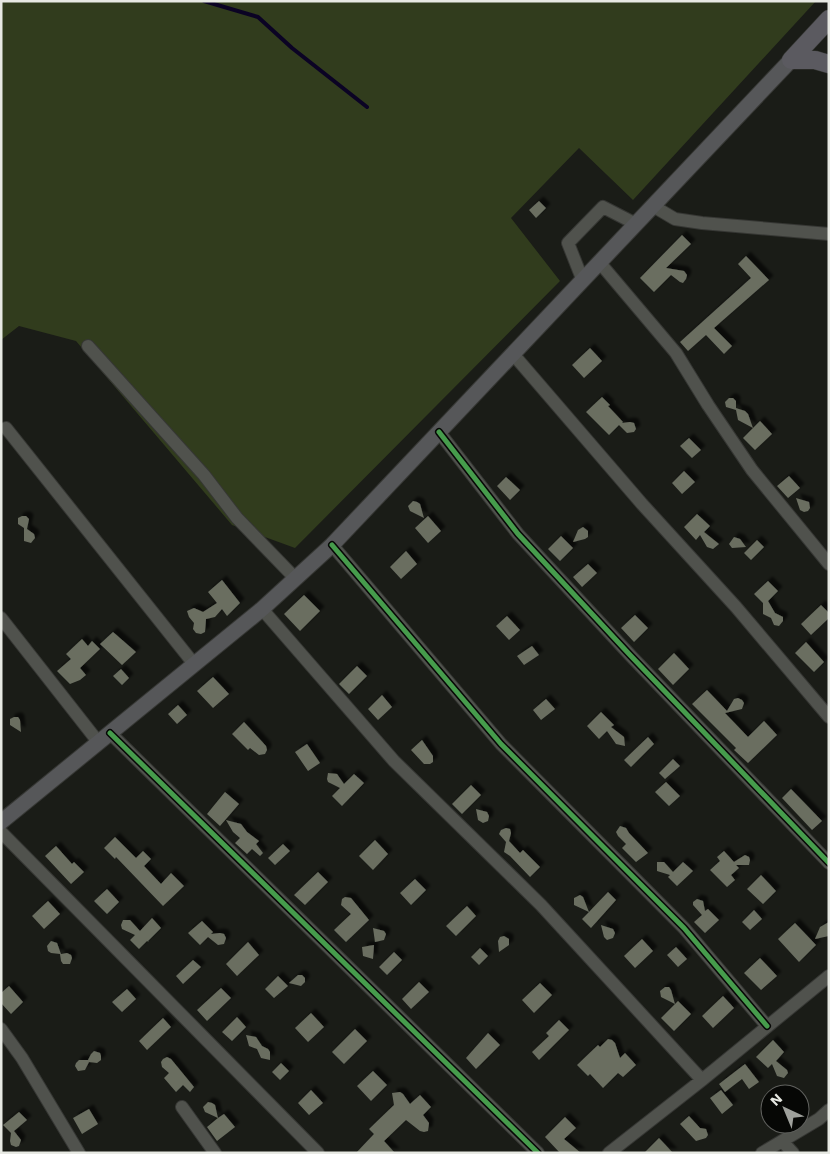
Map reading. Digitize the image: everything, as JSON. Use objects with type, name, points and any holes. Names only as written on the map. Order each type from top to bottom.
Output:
[{"type":"highway","points":[[791,60],[829,19]]},
{"type":"highway","points":[[829,31],[829,40]]},
{"type":"highway","points":[[791,60],[815,60],[829,64]]},
{"type":"main road","points":[[1,822],[262,609],[332,545],[791,60]]},
{"type":"street","points":[[653,206],[675,219],[829,234]]},
{"type":"street","points":[[583,281],[568,244],[603,207],[636,224]]},
{"type":"street","points":[[600,263],[676,353],[752,470],[829,564]]},
{"type":"street","points":[[88,346],[204,475],[237,518],[296,579]]},
{"type":"street","points":[[513,354],[829,717]]},
{"type":"street","points":[[6,428],[194,664]]},
{"type":"street","points":[[439,432],[518,534],[630,655],[829,863]]},
{"type":"street","points":[[332,545],[501,744],[684,928],[767,1026]]},
{"type":"street","points":[[262,609],[394,761],[541,905],[702,1080]]},
{"type":"street","points":[[1,618],[105,738],[538,1153]]},
{"type":"street","points":[[1,832],[318,1153]]},
{"type":"street","points":[[609,1153],[829,976]]},
{"type":"street","points":[[1,1029],[22,1058],[79,1153]]},
{"type":"street","points":[[182,1107],[215,1153]]},
{"type":"street","points":[[762,1153],[829,1110]]},
{"type":"street","points":[[782,1141],[793,1153]]},
{"type":"green space","points":[[1,1],[816,1],[633,200],[579,148],[511,218],[560,281],[295,548],[232,525],[76,341],[19,326],[1,340]]},
{"type":"building","points":[[539,201],[546,208],[536,218],[529,210]]},
{"type":"building","points":[[682,235],[691,244],[666,268],[684,271],[687,275],[686,279],[683,283],[671,275],[654,292],[640,278]]},
{"type":"building","points":[[746,256],[769,280],[714,328],[732,346],[724,354],[706,335],[688,351],[680,342],[751,278],[738,264]]},
{"type":"building","points":[[590,348],[602,361],[584,378],[572,365]]},
{"type":"building","points":[[602,397],[622,423],[634,423],[636,429],[634,432],[627,433],[619,425],[609,435],[586,412]]},
{"type":"building","points":[[729,398],[733,398],[736,401],[736,408],[748,414],[753,428],[738,420],[736,410],[726,407],[725,402]]},
{"type":"building","points":[[760,421],[772,434],[755,450],[743,438]]},
{"type":"building","points":[[689,438],[701,450],[692,458],[680,446]]},
{"type":"building","points":[[684,471],[695,482],[682,494],[672,483]]},
{"type":"building","points":[[789,476],[800,488],[788,498],[777,486]]},
{"type":"building","points":[[506,477],[520,490],[510,500],[497,486]]},
{"type":"building","points":[[796,498],[809,502],[810,508],[808,511],[800,510]]},
{"type":"building","points":[[413,501],[420,504],[424,518],[410,511],[408,506]]},
{"type":"building","points":[[697,514],[710,526],[704,532],[719,544],[713,549],[707,547],[700,535],[696,540],[684,527]]},
{"type":"building","points":[[26,516],[29,519],[27,529],[34,534],[35,538],[31,543],[24,541],[24,528],[18,524],[18,518]]},
{"type":"building","points":[[428,516],[441,531],[428,543],[415,528]]},
{"type":"building","points":[[583,527],[588,531],[588,537],[573,542],[578,530]]},
{"type":"building","points":[[561,536],[573,548],[560,561],[548,549]]},
{"type":"building","points":[[734,537],[740,539],[746,547],[732,548],[729,544]]},
{"type":"building","points":[[757,540],[764,547],[751,560],[744,553]]},
{"type":"building","points":[[406,551],[417,564],[401,579],[390,567]]},
{"type":"building","points":[[588,564],[597,573],[582,587],[573,577]]},
{"type":"building","points":[[222,580],[240,603],[227,616],[222,609],[215,617],[206,619],[205,632],[201,634],[196,633],[193,629],[194,623],[187,611],[194,608],[203,612],[217,603],[208,592]]},
{"type":"building","points":[[768,581],[778,591],[768,601],[775,613],[783,617],[783,621],[779,626],[774,625],[771,618],[763,614],[763,603],[754,594]]},
{"type":"building","points":[[304,595],[320,611],[300,631],[284,614]]},
{"type":"building","points":[[821,605],[829,613],[829,618],[811,635],[801,624]]},
{"type":"building","points":[[635,615],[648,628],[634,642],[621,628]]},
{"type":"building","points":[[507,616],[520,630],[509,640],[496,626]]},
{"type":"building","points":[[113,632],[136,652],[122,665],[100,644]]},
{"type":"building","points":[[82,639],[88,646],[92,641],[100,649],[80,668],[86,675],[70,684],[57,671],[71,659],[66,654]]},
{"type":"building","points":[[806,642],[824,662],[814,672],[795,653]]},
{"type":"building","points":[[532,646],[539,655],[524,665],[517,656]]},
{"type":"building","points":[[674,653],[689,669],[673,685],[658,669]]},
{"type":"building","points":[[357,666],[367,676],[349,694],[339,684]]},
{"type":"building","points":[[121,669],[129,678],[122,685],[113,676]]},
{"type":"building","points":[[213,677],[229,694],[213,708],[197,691]]},
{"type":"building","points":[[707,690],[727,711],[734,699],[742,700],[744,703],[742,709],[725,713],[748,737],[764,721],[777,735],[748,763],[734,750],[736,748],[692,704]]},
{"type":"building","points":[[382,695],[392,707],[378,720],[368,709]]},
{"type":"building","points":[[546,699],[555,709],[541,720],[533,710]]},
{"type":"building","points":[[178,705],[187,715],[177,724],[168,714]]},
{"type":"building","points":[[601,712],[614,725],[611,727],[624,737],[625,746],[616,744],[607,731],[599,739],[587,726]]},
{"type":"building","points":[[18,717],[20,720],[21,732],[10,725],[10,719]]},
{"type":"building","points":[[244,722],[266,746],[265,754],[259,755],[250,748],[248,750],[232,734]]},
{"type":"building","points":[[648,737],[654,744],[631,767],[624,760]]},
{"type":"building","points":[[422,740],[433,756],[433,762],[430,764],[424,764],[411,750]]},
{"type":"building","points":[[307,744],[320,763],[308,771],[295,752]]},
{"type":"building","points":[[673,759],[680,766],[665,779],[659,773]]},
{"type":"building","points":[[328,773],[337,774],[344,784],[354,774],[364,783],[342,806],[332,796],[340,788],[328,782]]},
{"type":"building","points":[[666,782],[680,796],[669,806],[655,792]]},
{"type":"building","points":[[471,785],[481,795],[462,814],[452,804]]},
{"type":"building","points":[[791,789],[822,821],[812,830],[782,798]]},
{"type":"building","points":[[225,792],[239,804],[220,826],[207,814]]},
{"type":"building","points":[[476,809],[487,812],[489,816],[488,821],[483,823],[478,820]]},
{"type":"building","points":[[226,820],[241,824],[247,832],[259,841],[256,844],[263,853],[260,856],[252,849],[247,854],[235,843],[240,838],[233,832]]},
{"type":"building","points":[[620,826],[626,828],[648,853],[636,862],[622,848],[626,844],[616,832]]},
{"type":"building","points":[[510,829],[511,833],[509,841],[520,853],[523,850],[540,867],[530,877],[504,852],[506,842],[499,834],[501,830]]},
{"type":"building","points":[[115,837],[136,858],[143,851],[151,859],[144,866],[161,884],[171,873],[184,886],[163,906],[116,857],[115,859],[104,848]]},
{"type":"building","points":[[375,840],[388,854],[373,870],[359,856]]},
{"type":"building","points":[[283,844],[290,851],[275,865],[268,858]]},
{"type":"building","points":[[56,846],[72,864],[74,862],[84,872],[71,884],[45,856]]},
{"type":"building","points":[[724,851],[734,862],[745,855],[750,860],[749,865],[736,865],[739,868],[731,875],[735,880],[727,887],[710,870],[720,861],[717,857]]},
{"type":"building","points":[[657,862],[664,862],[673,872],[683,862],[693,871],[677,886],[668,877],[670,875],[657,871]]},
{"type":"building","points":[[318,872],[328,882],[305,905],[294,895]]},
{"type":"building","points":[[761,875],[776,891],[763,904],[747,889]]},
{"type":"building","points":[[415,879],[426,890],[411,905],[400,893]]},
{"type":"building","points":[[107,889],[119,902],[107,914],[94,901]]},
{"type":"building","points":[[608,892],[616,900],[591,928],[582,919]]},
{"type":"building","points":[[580,895],[583,897],[589,912],[574,905],[574,898]]},
{"type":"building","points":[[345,897],[351,898],[369,920],[346,942],[334,930],[351,914],[341,905],[342,899]]},
{"type":"building","points":[[697,899],[703,901],[705,911],[708,909],[719,920],[705,933],[694,922],[702,915],[693,905],[693,902]]},
{"type":"building","points":[[48,901],[60,914],[44,929],[32,916]]},
{"type":"building","points":[[467,906],[476,916],[456,936],[446,926]]},
{"type":"building","points":[[754,910],[762,919],[750,930],[742,922]]},
{"type":"building","points":[[152,918],[161,928],[149,942],[147,941],[139,949],[130,940],[135,935],[122,929],[123,920],[130,920],[140,931]]},
{"type":"building","points":[[202,921],[213,932],[211,934],[224,934],[226,938],[224,944],[218,945],[208,937],[200,945],[188,933]]},
{"type":"building","points":[[829,922],[829,936],[815,939],[820,927]]},
{"type":"building","points":[[795,923],[816,945],[799,962],[778,939]]},
{"type":"building","points":[[601,925],[613,929],[615,933],[613,938],[607,940],[604,937]]},
{"type":"building","points":[[373,928],[384,931],[386,934],[384,940],[375,942]]},
{"type":"building","points":[[504,936],[509,939],[509,945],[499,952],[498,941],[500,937]]},
{"type":"building","points":[[642,939],[653,951],[635,968],[624,956]]},
{"type":"building","points":[[51,941],[57,943],[61,954],[67,953],[71,955],[70,964],[63,964],[60,954],[48,951],[47,946]]},
{"type":"building","points":[[248,942],[259,955],[237,976],[226,964]]},
{"type":"building","points":[[374,945],[373,959],[363,956],[362,947]]},
{"type":"building","points":[[676,947],[687,959],[678,967],[667,955]]},
{"type":"building","points":[[480,948],[488,956],[479,965],[471,957]]},
{"type":"building","points":[[394,952],[402,960],[387,975],[379,967]]},
{"type":"building","points":[[760,958],[777,976],[761,990],[744,973]]},
{"type":"building","points":[[193,960],[201,967],[183,984],[176,976]]},
{"type":"building","points":[[298,975],[302,975],[305,978],[305,982],[301,986],[289,983]]},
{"type":"building","points":[[278,976],[288,986],[274,998],[265,989]]},
{"type":"building","points":[[419,982],[429,992],[411,1009],[402,999]]},
{"type":"building","points":[[540,983],[552,995],[534,1013],[522,1000]]},
{"type":"building","points":[[9,986],[23,1002],[11,1014],[1,1003],[1,993]]},
{"type":"building","points":[[665,987],[669,987],[671,990],[675,1004],[661,997],[660,991]]},
{"type":"building","points":[[221,988],[231,998],[207,1021],[197,1010]]},
{"type":"building","points":[[127,989],[136,999],[122,1012],[112,1002]]},
{"type":"building","points":[[723,996],[734,1008],[713,1028],[702,1016]]},
{"type":"building","points":[[678,1001],[691,1014],[674,1031],[661,1018]]},
{"type":"building","points":[[311,1013],[324,1027],[308,1042],[295,1028]]},
{"type":"building","points":[[237,1017],[246,1027],[232,1041],[222,1032]]},
{"type":"building","points":[[163,1018],[171,1027],[147,1050],[139,1041]]},
{"type":"building","points":[[559,1020],[569,1030],[539,1060],[532,1052],[549,1036],[546,1033]]},
{"type":"building","points":[[355,1029],[367,1041],[344,1064],[332,1052]]},
{"type":"building","points":[[488,1033],[500,1045],[476,1069],[466,1058]]},
{"type":"building","points":[[246,1035],[256,1037],[262,1046],[268,1049],[270,1060],[261,1058],[257,1049],[249,1046]]},
{"type":"building","points":[[608,1039],[615,1043],[620,1058],[625,1053],[636,1065],[623,1077],[618,1073],[603,1088],[590,1074],[588,1076],[577,1065],[598,1045],[600,1047]]},
{"type":"building","points":[[773,1040],[784,1052],[776,1061],[787,1070],[788,1073],[784,1078],[777,1076],[772,1064],[768,1068],[756,1057]]},
{"type":"building","points":[[94,1051],[100,1053],[101,1060],[97,1063],[89,1062],[85,1070],[78,1071],[75,1066],[76,1063],[79,1060],[88,1060]]},
{"type":"building","points":[[167,1057],[171,1059],[194,1087],[190,1092],[183,1085],[176,1092],[164,1078],[169,1073],[162,1067],[161,1062]]},
{"type":"building","points":[[281,1063],[289,1071],[280,1080],[272,1072]]},
{"type":"building","points":[[745,1064],[759,1082],[749,1089],[742,1079],[725,1092],[719,1084]]},
{"type":"building","points":[[373,1071],[387,1085],[371,1101],[357,1086]]},
{"type":"building","points":[[311,1090],[323,1103],[309,1115],[298,1103]]},
{"type":"building","points":[[721,1090],[733,1105],[722,1114],[710,1098]]},
{"type":"building","points":[[400,1092],[410,1104],[420,1095],[431,1107],[423,1115],[429,1123],[428,1131],[420,1131],[406,1120],[384,1141],[395,1153],[356,1153],[374,1134],[369,1129],[394,1105],[392,1093]]},
{"type":"building","points":[[208,1102],[215,1105],[218,1118],[205,1112],[203,1107]]},
{"type":"building","points":[[89,1109],[98,1124],[82,1134],[73,1118]]},
{"type":"building","points":[[19,1112],[27,1120],[14,1131],[21,1140],[19,1146],[16,1147],[11,1145],[11,1133],[3,1125]]},
{"type":"building","points":[[224,1114],[235,1127],[217,1141],[207,1127]]},
{"type":"building","points":[[689,1116],[700,1128],[706,1129],[708,1135],[706,1138],[696,1141],[680,1124]]},
{"type":"building","points":[[565,1117],[576,1128],[564,1139],[581,1153],[560,1153],[545,1137]]},
{"type":"building","points":[[659,1138],[673,1153],[644,1153]]},
{"type":"waterway","points":[[204,1],[258,17],[292,48],[367,107]]},
{"type":"cycle path","points":[[439,432],[518,534],[630,655],[829,863]]},
{"type":"cycle path","points":[[332,545],[501,744],[684,928],[767,1026]]},
{"type":"cycle path","points":[[110,733],[538,1153]]}]
